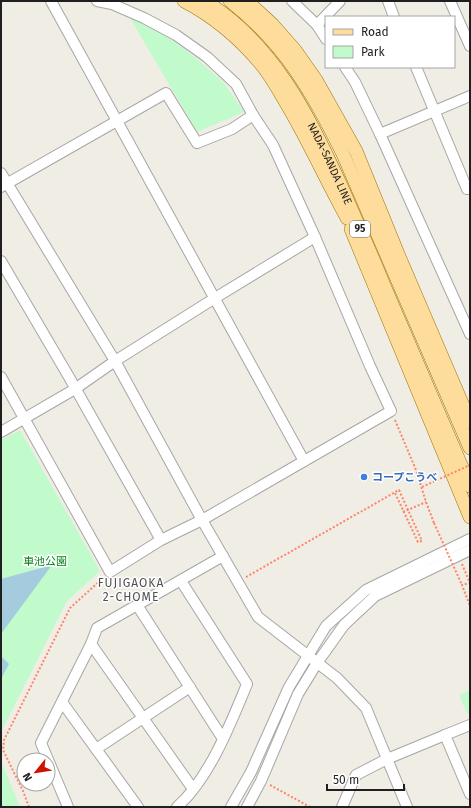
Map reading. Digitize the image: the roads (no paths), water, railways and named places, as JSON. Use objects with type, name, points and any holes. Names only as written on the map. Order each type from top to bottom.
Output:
[{"type":"main road","name":"95","points":[[184,1],[198,8],[223,27],[243,44],[262,65],[296,120],[347,218]]},
{"type":"main road","name":"NADA-SANDA LINE","points":[[205,1],[218,9],[251,38],[272,62],[296,96],[321,140],[470,486]]},
{"type":"main road","name":"NADA-SANDA LINE","points":[[230,1],[267,34],[288,58],[310,91],[343,154],[470,448]]},
{"type":"main road","name":"95","points":[[247,1],[273,25],[295,50],[316,80],[356,151],[398,254],[470,422]]},
{"type":"main road","name":"95","points":[[321,140],[347,218],[470,517]]},
{"type":"main road","name":"95","points":[[343,154],[370,198],[398,254]]},
{"type":"street","points":[[51,1],[304,461]]},
{"type":"street","points":[[1,377],[110,572],[161,540],[202,520],[391,411],[273,145],[253,115],[236,84],[207,57],[176,34],[112,4],[97,1]]},
{"type":"street","points":[[292,1],[317,25],[325,37]]},
{"type":"street","points":[[326,16],[340,1]]},
{"type":"street","points":[[388,1],[394,16]]},
{"type":"street","points":[[450,1],[470,46]]},
{"type":"street","points":[[317,25],[325,17]]},
{"type":"street","points":[[346,68],[355,82],[380,134],[470,334]]},
{"type":"street","points":[[416,68],[467,189],[470,189]]},
{"type":"street","points":[[4,185],[166,93],[197,143],[232,128],[253,115]]},
{"type":"street","points":[[380,134],[470,96]]},
{"type":"street","points":[[1,173],[4,185],[115,361],[202,520],[258,616],[337,678],[366,708],[407,807]]},
{"type":"street","points":[[1,432],[75,389],[115,361],[315,237]]},
{"type":"street","points":[[1,261],[161,540]]},
{"type":"street","points":[[459,310],[470,308]]},
{"type":"street","points":[[231,807],[252,772],[288,687],[326,626],[366,590],[470,539]]},
{"type":"street","points":[[247,807],[262,781],[298,694],[317,663],[344,625],[375,596],[470,550]]},
{"type":"street","points":[[68,807],[41,743],[91,644],[97,628],[223,556]]},
{"type":"street","points":[[177,807],[183,802],[206,771],[230,727],[247,684],[181,581]]},
{"type":"street","points":[[137,605],[223,739]]},
{"type":"street","points":[[91,644],[193,789]]},
{"type":"street","points":[[96,749],[190,687]]},
{"type":"street","points":[[62,702],[138,807]]},
{"type":"street","points":[[342,807],[356,775],[387,759],[470,725]]},
{"type":"street","points":[[445,735],[470,794]]},
{"type":"water","points":[[52,565],[1,634],[1,579]]},
{"type":"water","points":[[1,656],[9,664],[1,679]]},
{"type":"place","name":"コープこうべ","points":[[364,477]]},
{"type":"district","name":"FUJIGAOKA 2-CHOME","points":[[131,590]]},
{"type":"park label","name":"車池公園","points":[[45,561]]}]
